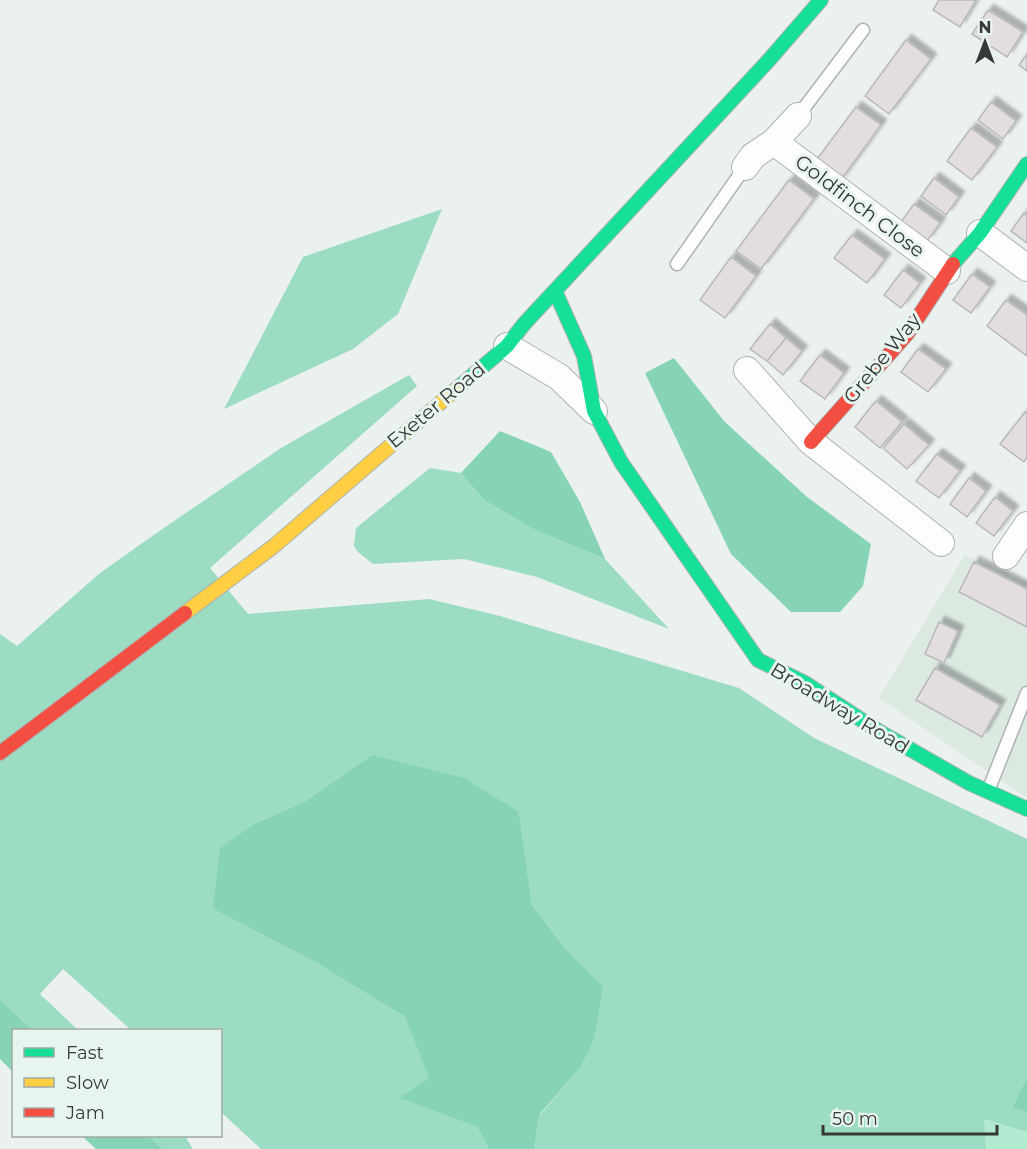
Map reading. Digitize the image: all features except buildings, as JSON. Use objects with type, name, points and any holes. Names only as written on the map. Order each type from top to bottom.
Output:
[{"type":"street","name":"Exeter Road","points":[[0,753],[274,546],[507,346],[524,324],[769,60],[820,0]]},
{"type":"street","name":"Goldfinch Close","points":[[745,167],[753,156],[774,142],[798,116]]},
{"type":"street","name":"Goldfinch Close","points":[[774,142],[946,271]]},
{"type":"street","name":"Grebe Way","points":[[811,442],[908,334],[946,271],[980,233],[1027,164]]},
{"type":"street","points":[[980,233],[1027,268]]},
{"type":"street","name":"Broadway Road","points":[[555,291],[584,356],[594,411]]},
{"type":"street","name":"Broadway Road","points":[[507,346],[560,377],[594,411],[621,462],[758,660],[805,684],[880,732],[987,792],[1027,809]]},
{"type":"street","points":[[747,370],[811,442],[941,543]]},
{"type":"street","points":[[1006,556],[1027,525]]},
{"type":"lane","points":[[798,116],[863,30]]},
{"type":"lane","points":[[677,264],[745,167]]},
{"type":"lane","points":[[987,792],[1027,693]]},
{"type":"shaded area","points":[[442,209],[398,314],[353,349],[224,409],[303,257]]},
{"type":"shaded area","points":[[674,358],[724,421],[807,497],[871,544],[863,586],[840,612],[791,612],[731,554],[645,373]]},
{"type":"shaded area","points":[[409,375],[417,386],[210,568],[248,614],[429,599],[500,616],[739,688],[814,738],[1027,839],[1027,1077],[1014,1107],[1027,1112],[1027,1132],[984,1119],[986,1149],[534,1149],[540,1115],[581,1067],[594,1040],[602,987],[565,948],[532,905],[519,812],[372,755],[304,802],[256,823],[213,909],[315,962],[405,1017],[430,1079],[401,1098],[477,1127],[489,1149],[261,1149],[222,1113],[222,1029],[130,1029],[63,969],[40,994],[77,1029],[31,1029],[0,999],[0,634],[17,646],[100,573],[281,448]]},
{"type":"shaded area","points":[[500,431],[551,452],[580,502],[605,559],[533,529],[484,500],[461,473]]},
{"type":"shaded area","points":[[430,468],[461,473],[484,500],[533,529],[605,559],[669,629],[537,577],[464,559],[373,564],[354,546],[356,528]]},
{"type":"shaded area","points":[[965,555],[1027,582],[1027,798],[879,698]]},
{"type":"shaded area","points":[[372,755],[464,778],[519,812],[532,905],[565,948],[603,987],[594,1040],[581,1067],[540,1114],[534,1149],[489,1149],[477,1127],[400,1098],[429,1078],[405,1017],[315,962],[213,909],[220,848],[256,823],[304,802]]},
{"type":"shaded area","points":[[0,999],[31,1029],[12,1029],[12,1071],[0,1059]]},
{"type":"shaded area","points":[[1027,1077],[1027,1112],[1013,1108]]},
{"type":"shaded area","points":[[983,1118],[1027,1132],[1027,1149],[986,1149]]},
{"type":"shaded area","points":[[83,1137],[149,1137],[163,1149],[96,1149]]},
{"type":"shaded area","points":[[149,1137],[186,1137],[193,1149],[163,1149]]},
{"type":"traffic: fast","points":[[454,391],[507,346],[524,324],[769,60],[821,0]]},
{"type":"traffic: fast","points":[[953,264],[980,233],[1027,164]]},
{"type":"traffic: fast","points":[[555,291],[584,356],[594,411],[621,462],[758,660],[805,683],[880,732],[969,783],[1027,809]]},
{"type":"traffic: slow","points":[[185,613],[274,546],[454,391]]},
{"type":"traffic: jam","points":[[811,442],[907,334],[953,264]]},
{"type":"traffic: jam","points":[[0,753],[185,613]]}]
